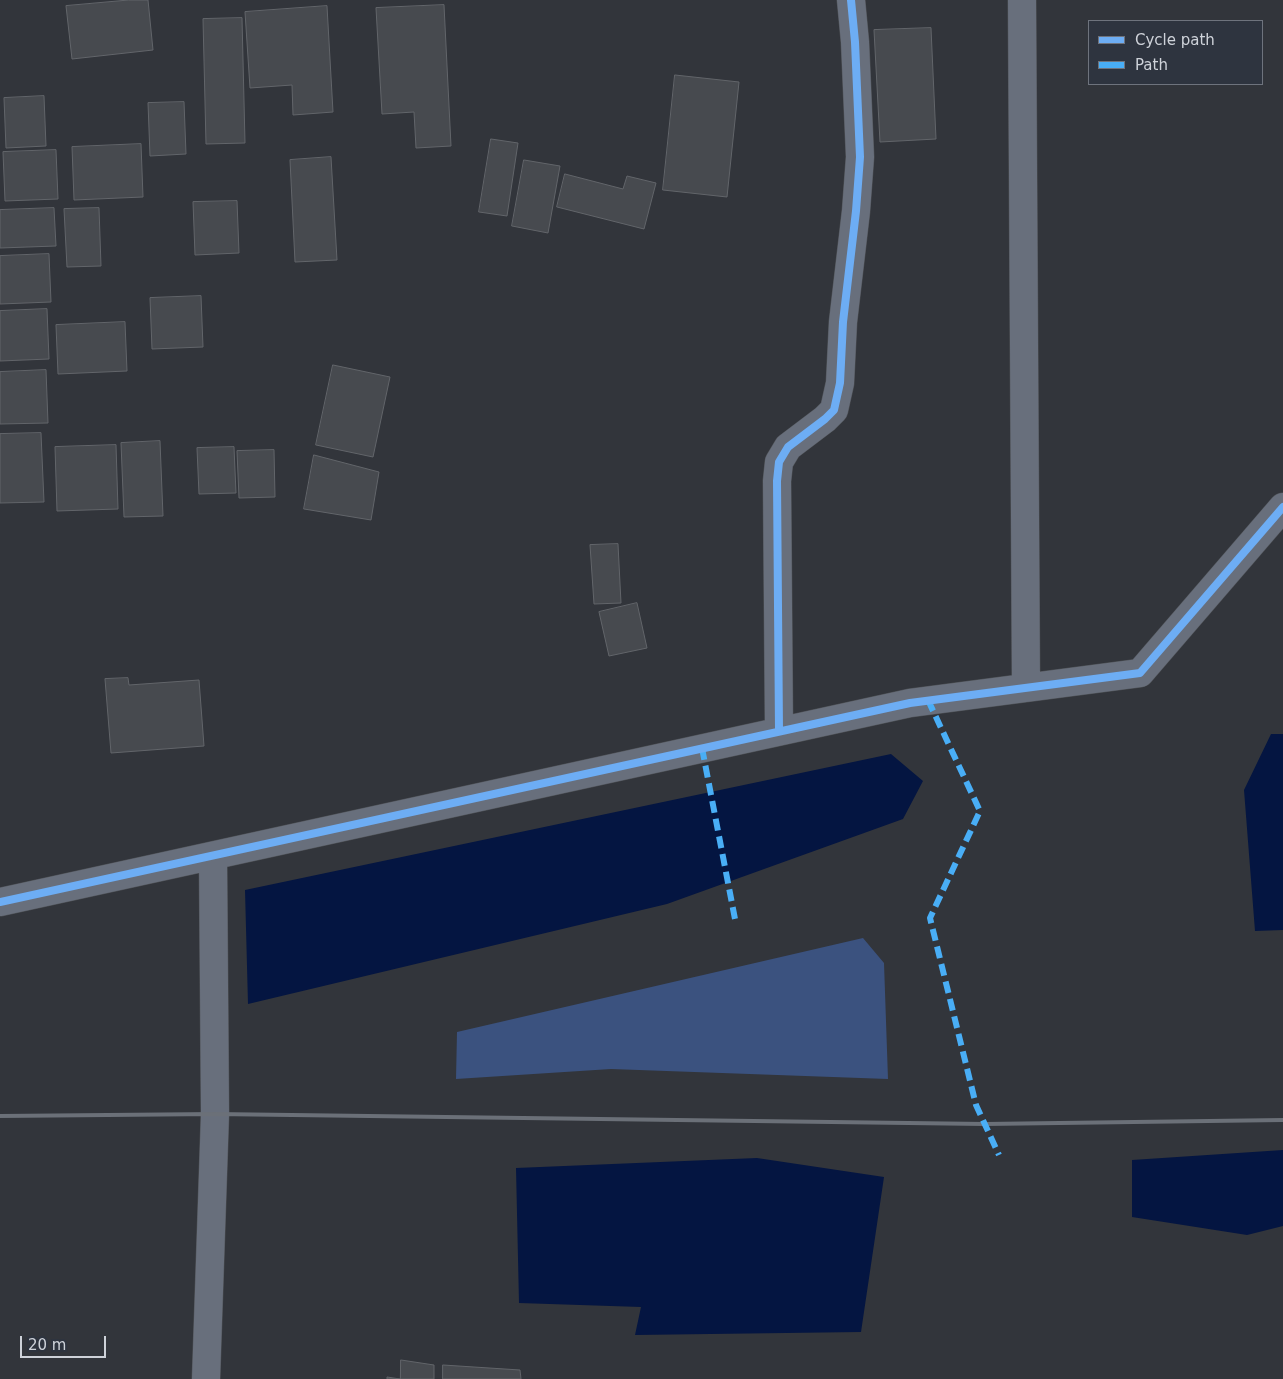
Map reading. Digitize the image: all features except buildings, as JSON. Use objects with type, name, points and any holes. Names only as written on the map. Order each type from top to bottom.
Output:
[{"type":"street","points":[[779,732],[777,481],[779,462],[788,448],[834,410],[840,383],[843,322],[856,211],[860,157],[855,42],[851,0]]},
{"type":"street","points":[[1022,0],[1026,688]]},
{"type":"street","points":[[0,902],[910,703],[1140,673],[1283,507]]},
{"type":"street","points":[[206,1379],[215,1114],[213,856]]},
{"type":"shaded area","points":[[1271,734],[1283,734],[1283,930],[1255,931],[1244,790]]},
{"type":"shaded area","points":[[891,754],[923,781],[903,819],[667,904],[248,1004],[245,890]]},
{"type":"shaded area","points":[[863,938],[884,963],[888,1079],[611,1069],[456,1079],[457,1032]]},
{"type":"shaded area","points":[[1283,1150],[1283,1226],[1247,1235],[1132,1217],[1132,1160]]},
{"type":"shaded area","points":[[757,1158],[884,1177],[861,1332],[635,1335],[641,1307],[519,1303],[516,1168]]},
{"type":"railway","points":[[0,1116],[215,1114],[985,1124],[1283,1120]]},
{"type":"marked path","points":[[928,700],[980,811],[930,918],[976,1105],[999,1155]]},
{"type":"marked path","points":[[702,748],[735,919]]},
{"type":"cycle path","points":[[779,731],[777,481],[779,462],[788,447],[834,410],[840,383],[843,322],[856,211],[860,157],[855,42],[851,0]]},
{"type":"cycle path","points":[[0,902],[910,703],[1140,673],[1283,507]]}]
